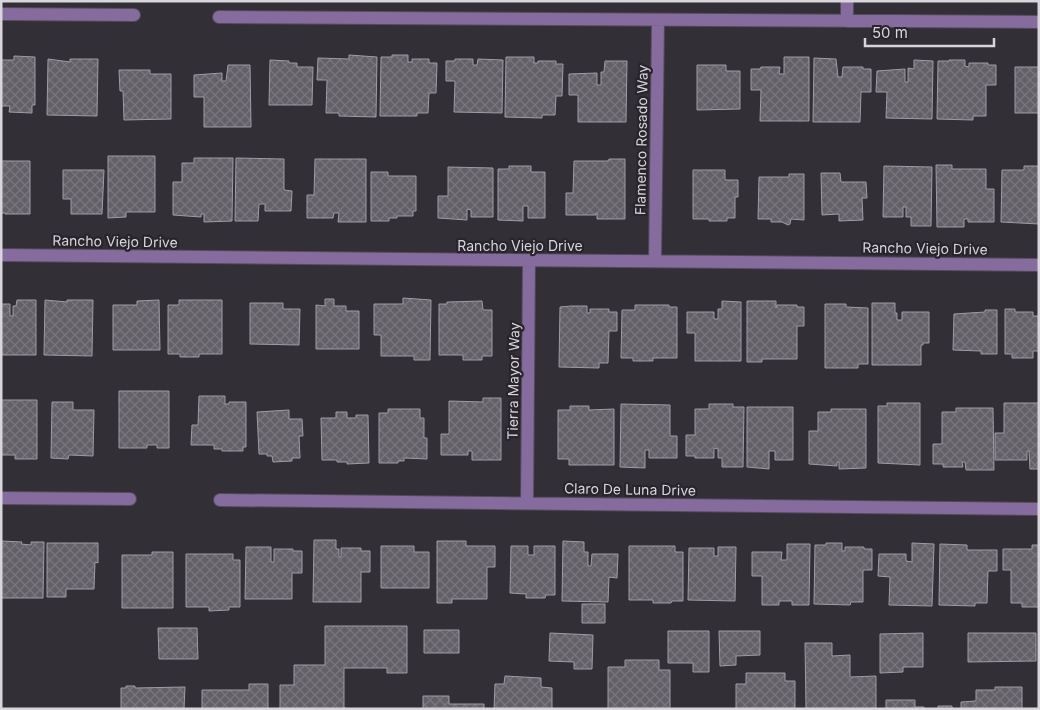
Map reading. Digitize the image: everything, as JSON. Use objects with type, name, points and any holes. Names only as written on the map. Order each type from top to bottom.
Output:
[{"type":"street","points":[[847,1],[847,21]]},
{"type":"street","points":[[1,14],[134,15]]},
{"type":"street","points":[[219,17],[1039,22]]},
{"type":"street","name":"Flamenco Rosado Way","points":[[655,261],[658,20]]},
{"type":"street","name":"Rancho Viejo Drive","points":[[1,255],[1039,264]]},
{"type":"street","name":"Tierra Mayor Way","points":[[527,502],[529,260]]},
{"type":"street","points":[[1,498],[130,499]]},
{"type":"street","name":"Claro De Luna Drive","points":[[220,500],[1039,509]]},
{"type":"building","points":[[349,55],[377,57],[376,117],[339,116],[339,113],[326,113],[327,80],[317,80],[318,58],[349,59]]},
{"type":"building","points":[[392,55],[408,55],[408,62],[412,62],[412,59],[429,59],[429,63],[437,63],[436,93],[429,93],[428,113],[417,113],[417,116],[380,116],[381,57],[392,57]]},
{"type":"building","points":[[14,56],[35,57],[35,105],[32,105],[32,113],[9,112],[10,106],[1,106],[1,60],[14,60]]},
{"type":"building","points":[[506,57],[534,57],[534,63],[538,63],[538,61],[556,61],[556,64],[563,64],[562,96],[556,96],[555,115],[542,115],[542,118],[505,117]]},
{"type":"building","points":[[784,57],[809,57],[809,121],[760,121],[761,90],[751,90],[751,69],[780,67],[779,74],[784,74]]},
{"type":"building","points":[[814,58],[836,59],[838,77],[842,77],[843,67],[871,69],[871,92],[861,92],[860,122],[813,122]]},
{"type":"building","points":[[48,59],[70,62],[70,59],[98,59],[97,116],[47,115]]},
{"type":"building","points":[[455,59],[473,59],[473,65],[477,65],[478,59],[503,60],[502,113],[454,112],[455,81],[446,81],[446,61],[455,61]]},
{"type":"building","points":[[270,60],[297,63],[297,67],[313,67],[312,105],[269,105]]},
{"type":"building","points":[[914,60],[933,61],[932,119],[886,118],[887,92],[876,92],[877,71],[905,69],[905,82],[908,82],[908,68],[914,69]]},
{"type":"building","points":[[965,60],[965,66],[969,67],[969,63],[996,65],[996,85],[986,85],[986,116],[973,116],[973,120],[937,119],[938,61]]},
{"type":"building","points":[[605,61],[627,61],[626,122],[578,122],[578,95],[569,95],[569,74],[597,73],[597,85],[601,85],[601,72],[604,72]]},
{"type":"building","points":[[228,65],[250,65],[251,127],[204,127],[204,97],[194,97],[194,75],[222,73],[222,81],[226,81]]},
{"type":"building","points":[[697,65],[726,65],[726,71],[740,71],[740,109],[697,110]]},
{"type":"building","points":[[1015,67],[1039,67],[1039,113],[1015,113]]},
{"type":"building","points":[[119,70],[150,70],[150,74],[171,74],[171,119],[124,120],[123,91],[120,91]]},
{"type":"building","points":[[108,156],[155,156],[155,212],[126,212],[126,217],[108,218]]},
{"type":"building","points":[[194,158],[233,158],[232,221],[204,222],[204,214],[201,214],[201,217],[173,215],[173,182],[182,182],[182,163],[194,163]]},
{"type":"building","points":[[236,158],[284,159],[284,190],[292,191],[291,211],[265,211],[265,204],[259,204],[258,221],[235,221]]},
{"type":"building","points":[[315,159],[366,159],[366,222],[338,222],[339,213],[334,213],[333,218],[307,218],[307,195],[314,195]]},
{"type":"building","points":[[609,159],[625,159],[625,219],[597,219],[597,213],[596,215],[566,215],[566,193],[573,193],[574,161],[608,161]]},
{"type":"building","points":[[1,161],[30,161],[30,214],[1,213]]},
{"type":"building","points":[[936,165],[952,165],[952,169],[986,169],[986,189],[994,189],[994,222],[968,222],[968,219],[964,219],[964,227],[937,227]]},
{"type":"building","points":[[509,166],[531,166],[531,172],[545,172],[545,218],[528,218],[528,206],[523,206],[523,221],[498,220],[498,169],[509,169]]},
{"type":"building","points":[[884,166],[932,167],[931,226],[911,226],[911,217],[906,217],[906,207],[903,207],[903,217],[883,217]]},
{"type":"building","points":[[1024,166],[1039,166],[1039,224],[1001,222],[1002,170],[1024,170]]},
{"type":"building","points":[[448,167],[493,168],[493,217],[471,217],[471,210],[467,209],[467,220],[438,218],[438,196],[448,196]]},
{"type":"building","points":[[63,170],[104,170],[102,214],[71,214],[71,199],[63,199]]},
{"type":"building","points":[[693,170],[725,170],[725,180],[738,180],[738,197],[735,197],[735,218],[727,218],[727,221],[693,219]]},
{"type":"building","points":[[371,172],[388,172],[388,176],[416,176],[416,211],[413,211],[413,216],[397,216],[397,218],[389,218],[389,221],[371,221]]},
{"type":"building","points":[[821,173],[840,173],[841,182],[866,182],[867,198],[862,198],[863,220],[839,221],[839,214],[822,215]]},
{"type":"building","points":[[789,174],[804,174],[804,220],[791,219],[788,225],[782,222],[771,222],[771,219],[758,219],[759,177],[789,177]]},
{"type":"building","points":[[403,298],[431,300],[430,360],[414,360],[414,356],[381,356],[381,335],[374,335],[374,304],[403,304]]},
{"type":"building","points":[[325,299],[334,299],[334,306],[346,306],[346,311],[359,311],[359,349],[316,349],[316,305],[325,306]]},
{"type":"building","points":[[17,300],[36,300],[36,355],[1,355],[1,304],[10,304],[10,316],[13,316],[13,306],[16,306]]},
{"type":"building","points":[[45,300],[67,302],[67,300],[93,300],[92,356],[44,355]]},
{"type":"building","points":[[159,300],[160,350],[113,350],[113,305],[137,305],[137,301]]},
{"type":"building","points":[[179,300],[222,300],[222,354],[199,354],[199,357],[180,357],[180,354],[168,354],[168,305],[179,305]]},
{"type":"building","points":[[482,301],[483,310],[492,310],[492,356],[482,356],[482,360],[463,360],[463,355],[439,355],[439,304]]},
{"type":"building","points":[[722,301],[741,302],[741,361],[695,361],[695,333],[687,333],[687,312],[714,312],[714,319],[718,319],[718,309],[722,309]]},
{"type":"building","points":[[747,301],[776,301],[776,308],[777,305],[804,307],[804,326],[797,326],[797,359],[762,359],[762,362],[747,362]]},
{"type":"building","points":[[250,303],[283,303],[283,309],[300,309],[299,345],[250,344]]},
{"type":"building","points":[[872,303],[895,303],[897,320],[902,320],[902,312],[929,312],[929,343],[921,345],[921,365],[872,365]]},
{"type":"building","points":[[825,304],[846,304],[846,307],[868,308],[868,364],[858,364],[858,368],[825,368]]},
{"type":"building","points":[[635,305],[669,305],[669,307],[677,307],[677,358],[653,358],[653,361],[633,361],[633,358],[621,358],[622,310],[635,310]]},
{"type":"building","points":[[587,306],[587,313],[590,313],[590,309],[609,309],[609,312],[617,312],[617,331],[609,331],[608,363],[599,363],[599,368],[559,367],[560,307]]},
{"type":"building","points":[[1005,309],[1015,309],[1015,312],[1033,312],[1033,316],[1039,316],[1039,351],[1033,351],[1033,358],[1012,358],[1012,354],[1005,354]]},
{"type":"building","points":[[985,310],[997,310],[997,354],[981,354],[981,351],[953,350],[954,314],[985,312]]},
{"type":"building","points":[[119,391],[169,391],[169,448],[157,448],[157,445],[147,445],[147,448],[119,448]]},
{"type":"building","points":[[199,396],[225,396],[225,404],[229,404],[229,402],[246,402],[246,447],[243,447],[243,451],[222,451],[222,449],[214,449],[214,445],[191,445],[192,425],[198,425]]},
{"type":"building","points":[[483,398],[501,398],[501,460],[472,460],[472,451],[468,451],[468,455],[441,455],[441,434],[449,434],[449,401],[483,402]]},
{"type":"building","points":[[1,400],[37,400],[37,459],[15,459],[15,455],[1,455]]},
{"type":"building","points":[[52,402],[73,402],[73,410],[94,410],[93,456],[69,455],[68,459],[51,458]]},
{"type":"building","points":[[887,403],[920,403],[920,465],[878,463],[878,406],[887,406]]},
{"type":"building","points":[[1004,403],[1039,403],[1039,469],[1030,469],[1029,451],[1027,451],[1027,460],[995,460],[995,433],[1004,433]]},
{"type":"building","points":[[621,404],[670,405],[670,436],[677,436],[677,458],[649,458],[649,450],[645,450],[645,468],[620,467]]},
{"type":"building","points":[[709,404],[733,404],[733,407],[744,407],[743,467],[722,467],[722,458],[718,458],[718,449],[714,448],[714,458],[686,456],[686,435],[695,435],[695,409],[709,409]]},
{"type":"building","points":[[570,406],[589,406],[589,410],[614,409],[614,465],[569,465],[569,459],[558,459],[558,410],[570,410]]},
{"type":"building","points":[[747,407],[793,407],[793,460],[775,460],[775,451],[769,451],[769,469],[747,467]]},
{"type":"building","points":[[956,408],[993,408],[994,470],[966,470],[965,462],[962,462],[963,467],[943,467],[943,464],[933,464],[933,444],[942,444],[942,412],[956,412]]},
{"type":"building","points":[[388,409],[420,409],[420,418],[424,418],[424,438],[427,438],[427,459],[404,458],[404,461],[398,461],[398,463],[379,463],[379,413],[388,413]]},
{"type":"building","points":[[831,409],[866,409],[866,468],[839,469],[839,462],[837,462],[837,466],[809,464],[809,431],[818,431],[818,412],[831,412]]},
{"type":"building","points":[[289,410],[289,419],[302,419],[303,436],[299,436],[300,458],[292,458],[292,461],[273,462],[272,456],[259,454],[257,412]]},
{"type":"building","points":[[336,412],[347,412],[347,418],[356,418],[356,415],[368,415],[369,463],[347,464],[347,462],[337,462],[337,460],[322,460],[321,418],[336,418]]},
{"type":"building","points":[[314,540],[336,540],[336,549],[339,549],[339,557],[341,557],[341,548],[361,548],[361,551],[370,551],[370,572],[361,572],[361,602],[313,602]]},
{"type":"building","points":[[1,541],[22,542],[21,544],[31,545],[31,542],[44,542],[43,598],[1,598]]},
{"type":"building","points":[[437,541],[466,541],[466,546],[495,546],[495,567],[487,567],[487,599],[452,599],[452,603],[437,603]]},
{"type":"building","points":[[563,541],[584,542],[584,552],[588,552],[588,566],[591,566],[592,554],[618,554],[617,578],[609,577],[608,602],[562,601]]},
{"type":"building","points":[[47,543],[98,543],[98,563],[95,562],[94,589],[66,589],[66,597],[47,597]]},
{"type":"building","points":[[826,543],[842,543],[842,551],[845,551],[845,547],[872,549],[872,570],[863,570],[863,602],[851,602],[850,605],[814,604],[815,545],[826,545]]},
{"type":"building","points":[[912,543],[934,544],[932,606],[889,605],[890,577],[878,576],[879,554],[906,554],[906,561],[912,562]]},
{"type":"building","points":[[787,544],[810,544],[809,605],[792,605],[792,601],[779,601],[779,605],[762,605],[762,576],[752,576],[752,552],[782,552],[781,560],[787,560]]},
{"type":"building","points":[[940,544],[967,545],[967,550],[997,550],[997,571],[988,571],[987,603],[975,603],[975,606],[939,605]]},
{"type":"building","points":[[1032,545],[1039,545],[1039,607],[1022,607],[1022,603],[1011,603],[1011,570],[1003,570],[1003,549],[1032,549]]},
{"type":"building","points":[[381,546],[414,546],[414,552],[429,552],[429,588],[381,588]]},
{"type":"building","points":[[511,546],[528,546],[528,555],[534,555],[534,546],[555,546],[555,595],[546,595],[545,598],[526,598],[526,594],[510,593]]},
{"type":"building","points":[[629,546],[675,546],[675,552],[683,552],[683,601],[653,603],[653,600],[629,600]]},
{"type":"building","points":[[246,547],[271,547],[271,562],[274,562],[274,549],[302,551],[302,573],[292,573],[292,599],[245,599]]},
{"type":"building","points":[[718,547],[736,547],[735,601],[688,600],[689,548],[714,548],[714,556],[718,556]]},
{"type":"building","points":[[152,552],[173,552],[173,608],[122,608],[122,555],[152,555]]},
{"type":"building","points":[[186,554],[233,554],[233,560],[240,560],[240,607],[229,607],[229,610],[209,611],[209,607],[186,607]]},
{"type":"building","points":[[582,604],[605,604],[605,623],[582,623]]},
{"type":"building","points":[[325,626],[407,626],[407,673],[387,673],[387,668],[344,668],[344,708],[351,709],[280,709],[280,685],[294,685],[294,665],[325,665]]},
{"type":"building","points":[[158,628],[197,628],[198,659],[159,659]]},
{"type":"building","points":[[424,630],[459,630],[459,653],[424,653]]},
{"type":"building","points":[[668,631],[709,631],[709,672],[693,672],[693,663],[668,663]]},
{"type":"building","points":[[719,631],[760,631],[760,655],[736,656],[736,665],[720,666]]},
{"type":"building","points":[[550,633],[593,635],[592,669],[574,669],[574,662],[549,661]]},
{"type":"building","points":[[923,633],[923,667],[903,667],[903,672],[880,673],[880,634]]},
{"type":"building","points":[[968,633],[1036,633],[1036,661],[968,662]]},
{"type":"building","points":[[805,643],[832,643],[832,656],[850,655],[850,677],[876,676],[876,709],[806,709]]},
{"type":"building","points":[[625,660],[659,660],[659,670],[670,670],[670,709],[608,709],[608,667],[625,667]]},
{"type":"building","points":[[746,673],[785,673],[785,681],[795,681],[795,709],[736,709],[736,684],[746,684]]},
{"type":"building","points":[[505,676],[541,678],[541,687],[552,688],[552,709],[494,709],[495,684],[504,684]]},
{"type":"building","points":[[249,684],[268,684],[268,709],[202,709],[202,690],[249,690]]},
{"type":"building","points":[[126,686],[135,686],[135,688],[185,687],[184,709],[121,709],[121,688],[126,688]]},
{"type":"building","points":[[995,687],[1022,687],[1022,709],[961,709],[961,702],[976,701],[976,690],[995,690]]},
{"type":"building","points":[[423,696],[449,696],[449,704],[484,704],[484,709],[423,709]]},
{"type":"building","points":[[886,700],[915,700],[915,707],[924,707],[924,709],[886,709]]},
{"type":"building","points":[[938,706],[952,706],[952,709],[938,709]]}]
